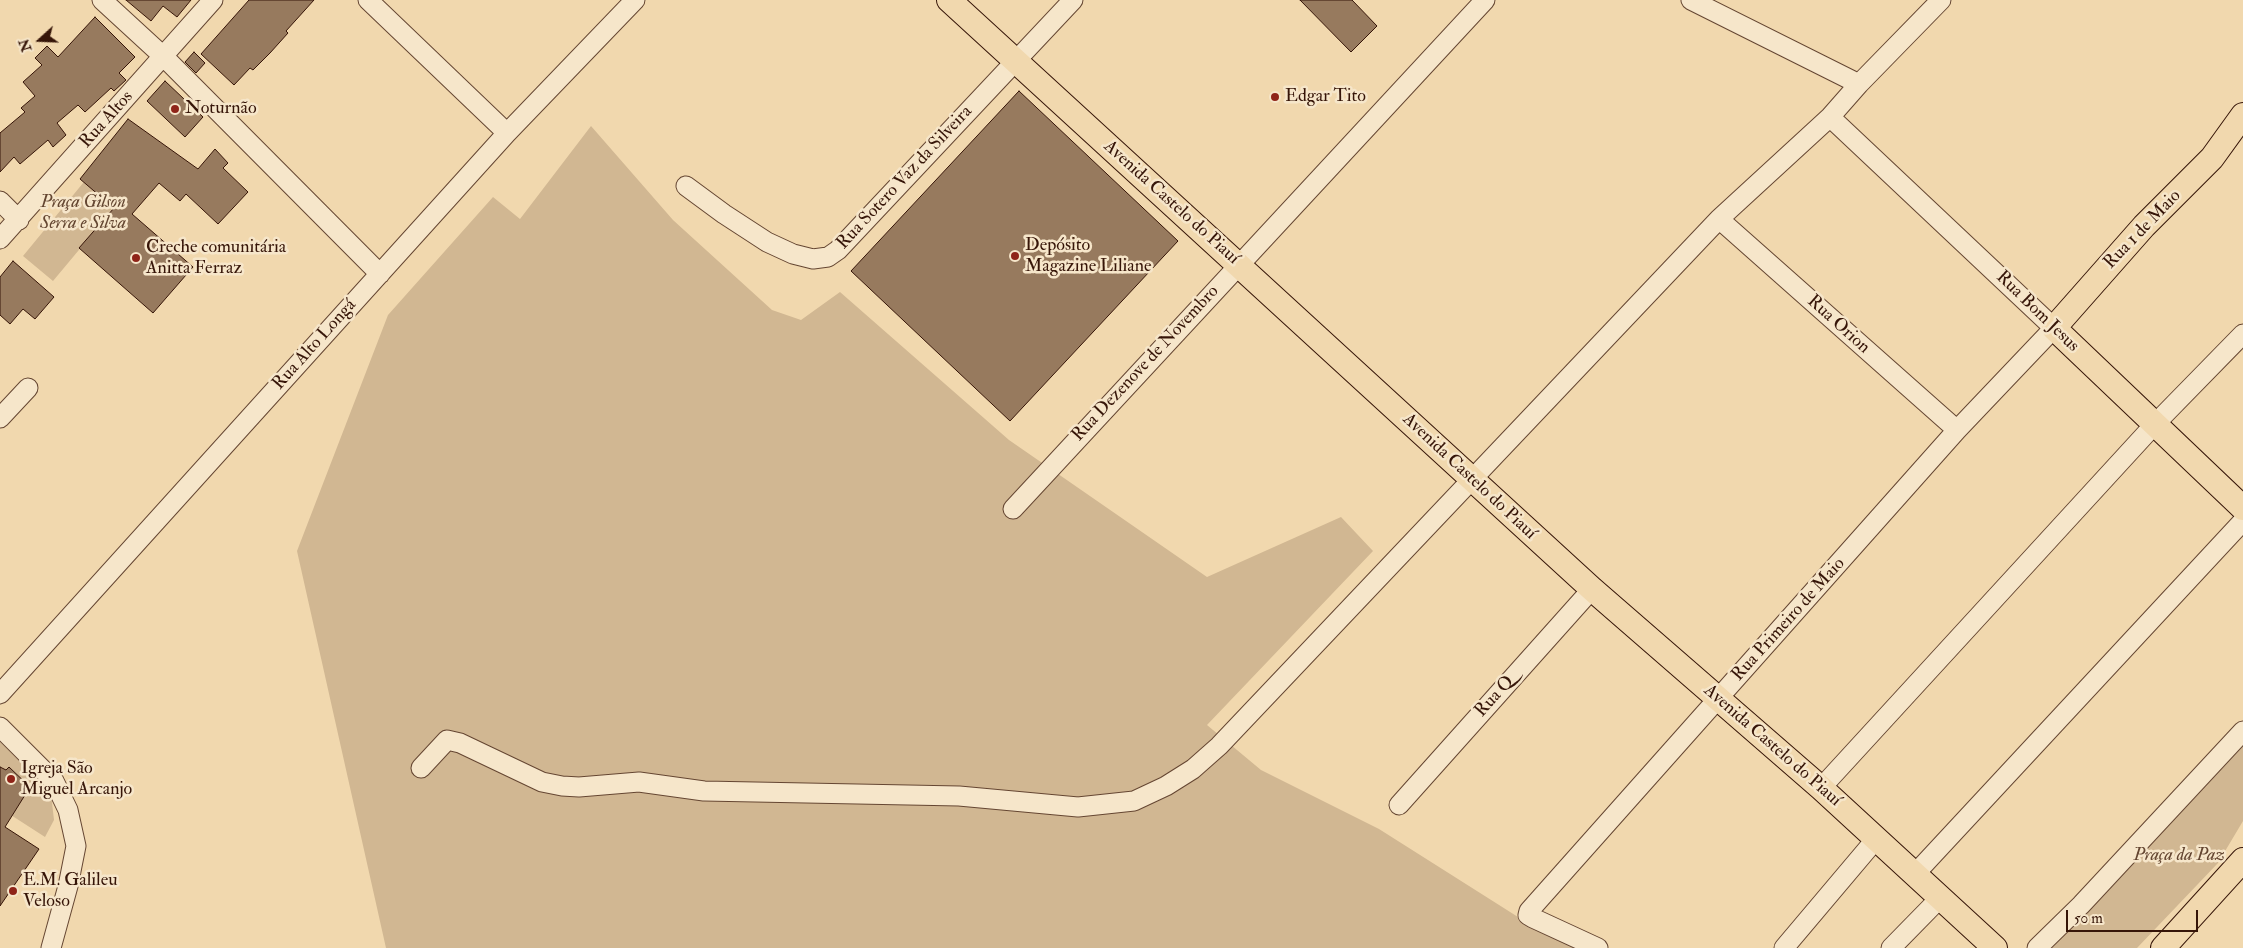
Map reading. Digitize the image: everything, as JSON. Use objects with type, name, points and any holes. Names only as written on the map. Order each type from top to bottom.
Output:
[{"type":"main road","name":"Avenida Castelo do Piauí","points":[[949,0],[1592,589],[1821,788],[1939,899],[1995,948]]},
{"type":"main road","name":"Rua 1 de Maio","points":[[2054,328],[2144,226],[2201,170],[2238,124]]},
{"type":"main road","name":"Rua Bom Jesus","points":[[2054,328],[2243,508]]},
{"type":"main road","points":[[2163,948],[2243,860]]},
{"type":"street","points":[[102,0],[164,57],[380,274]]},
{"type":"street","name":"Rua Altos","points":[[0,239],[213,0]]},
{"type":"street","points":[[368,0],[507,133]]},
{"type":"street","name":"Rua Alto Longá","points":[[0,694],[507,133],[634,0]]},
{"type":"street","name":"Rua Sotero Vaz da Silveira","points":[[686,186],[767,242],[793,254],[813,259],[828,258],[838,250],[1073,0]]},
{"type":"street","name":"Rua Dezenove de Novembro","points":[[1013,508],[1485,0]]},
{"type":"street","points":[[1691,0],[1859,84]]},
{"type":"street","points":[[420,768],[447,740],[460,742],[542,782],[562,786],[579,787],[639,782],[704,791],[959,796],[1045,806],[1078,807],[1134,801],[1155,792],[1183,776],[1219,746],[1719,219],[1830,117],[1940,0]]},
{"type":"street","name":"Rua Bom Jesus","points":[[1830,117],[2054,328]]},
{"type":"street","points":[[0,201],[18,220]]},
{"type":"street","name":"Rua Orion","points":[[1719,219],[1957,430]]},
{"type":"street","name":"Rua Primeiro de Maio","points":[[1598,948],[1528,915],[1529,910],[1957,430],[2054,328]]},
{"type":"street","points":[[1821,788],[2154,425],[2243,334]]},
{"type":"street","points":[[0,418],[28,388]]},
{"type":"street","points":[[1914,875],[2243,521]]},
{"type":"street","name":"Rua Q","points":[[1399,805],[1592,589]]},
{"type":"street","points":[[0,727],[54,781],[68,810],[76,846],[68,886],[51,948]]},
{"type":"street","points":[[2038,948],[2081,905],[2243,731]]},
{"type":"street","points":[[1784,948],[1876,839]]},
{"type":"street","points":[[1891,948],[1939,899]]},
{"type":"green space","points":[[591,126],[673,220],[772,310],[801,320],[840,292],[1009,440],[1207,577],[1341,517],[1373,551],[1207,725],[1261,770],[1379,829],[1518,917],[1593,948],[386,948],[297,551],[388,315],[493,197],[520,219]]},
{"type":"green space","name":"Praça Gilson Serra e Silva","points":[[88,177],[119,202],[53,281],[23,256]]},
{"type":"green space","points":[[0,741],[32,768],[51,794],[54,820],[45,837],[0,808]]},
{"type":"green space","name":"Praça da Paz","points":[[2243,742],[2243,821],[2218,863],[2137,948],[2048,948]]},
{"type":"building","points":[[126,0],[191,0],[177,17],[163,6],[151,21]]},
{"type":"building","points":[[249,0],[314,0],[286,31],[288,33],[270,53],[253,70],[250,68],[234,85],[201,54]]},
{"type":"building","points":[[1300,0],[1352,0],[1377,26],[1351,52]]},
{"type":"building","points":[[95,17],[135,57],[119,73],[126,80],[114,91],[111,88],[85,112],[78,105],[57,123],[66,135],[53,147],[48,140],[20,164],[14,157],[0,172],[0,133],[25,112],[21,108],[35,96],[23,82],[42,65],[35,58],[47,46],[58,57]]},
{"type":"building","points":[[194,52],[205,63],[196,73],[185,62]]},
{"type":"building","name":"Noturnão","points":[[165,81],[203,117],[185,137],[147,101]]},
{"type":"building","name":"Depósito Magazine Liliane","points":[[1019,91],[1178,241],[1010,421],[851,271]]},
{"type":"building","points":[[128,119],[198,169],[215,149],[228,163],[223,168],[248,192],[218,224],[186,194],[180,201],[159,183],[132,214],[193,267],[153,313],[79,248],[114,208],[80,179]]},
{"type":"building","points":[[13,261],[54,297],[35,319],[23,309],[10,324],[0,315],[0,277]]},
{"type":"building","points":[[0,767],[6,770],[9,767],[30,787],[5,827],[39,849],[0,906]]},
{"type":"place","name":"Edgar Tito","points":[[1275,97]]},
{"type":"place","name":"Noturnão","points":[[175,109]]},
{"type":"place","name":"Depósito Magazine Liliane","points":[[1015,256]]},
{"type":"place","name":"Creche comunitária Anitta Ferraz","points":[[136,258]]},
{"type":"place","name":"Igreja São Miguel Arcanjo","points":[[11,779]]},
{"type":"place","name":"E.M. Galileu Veloso","points":[[13,891]]}]
